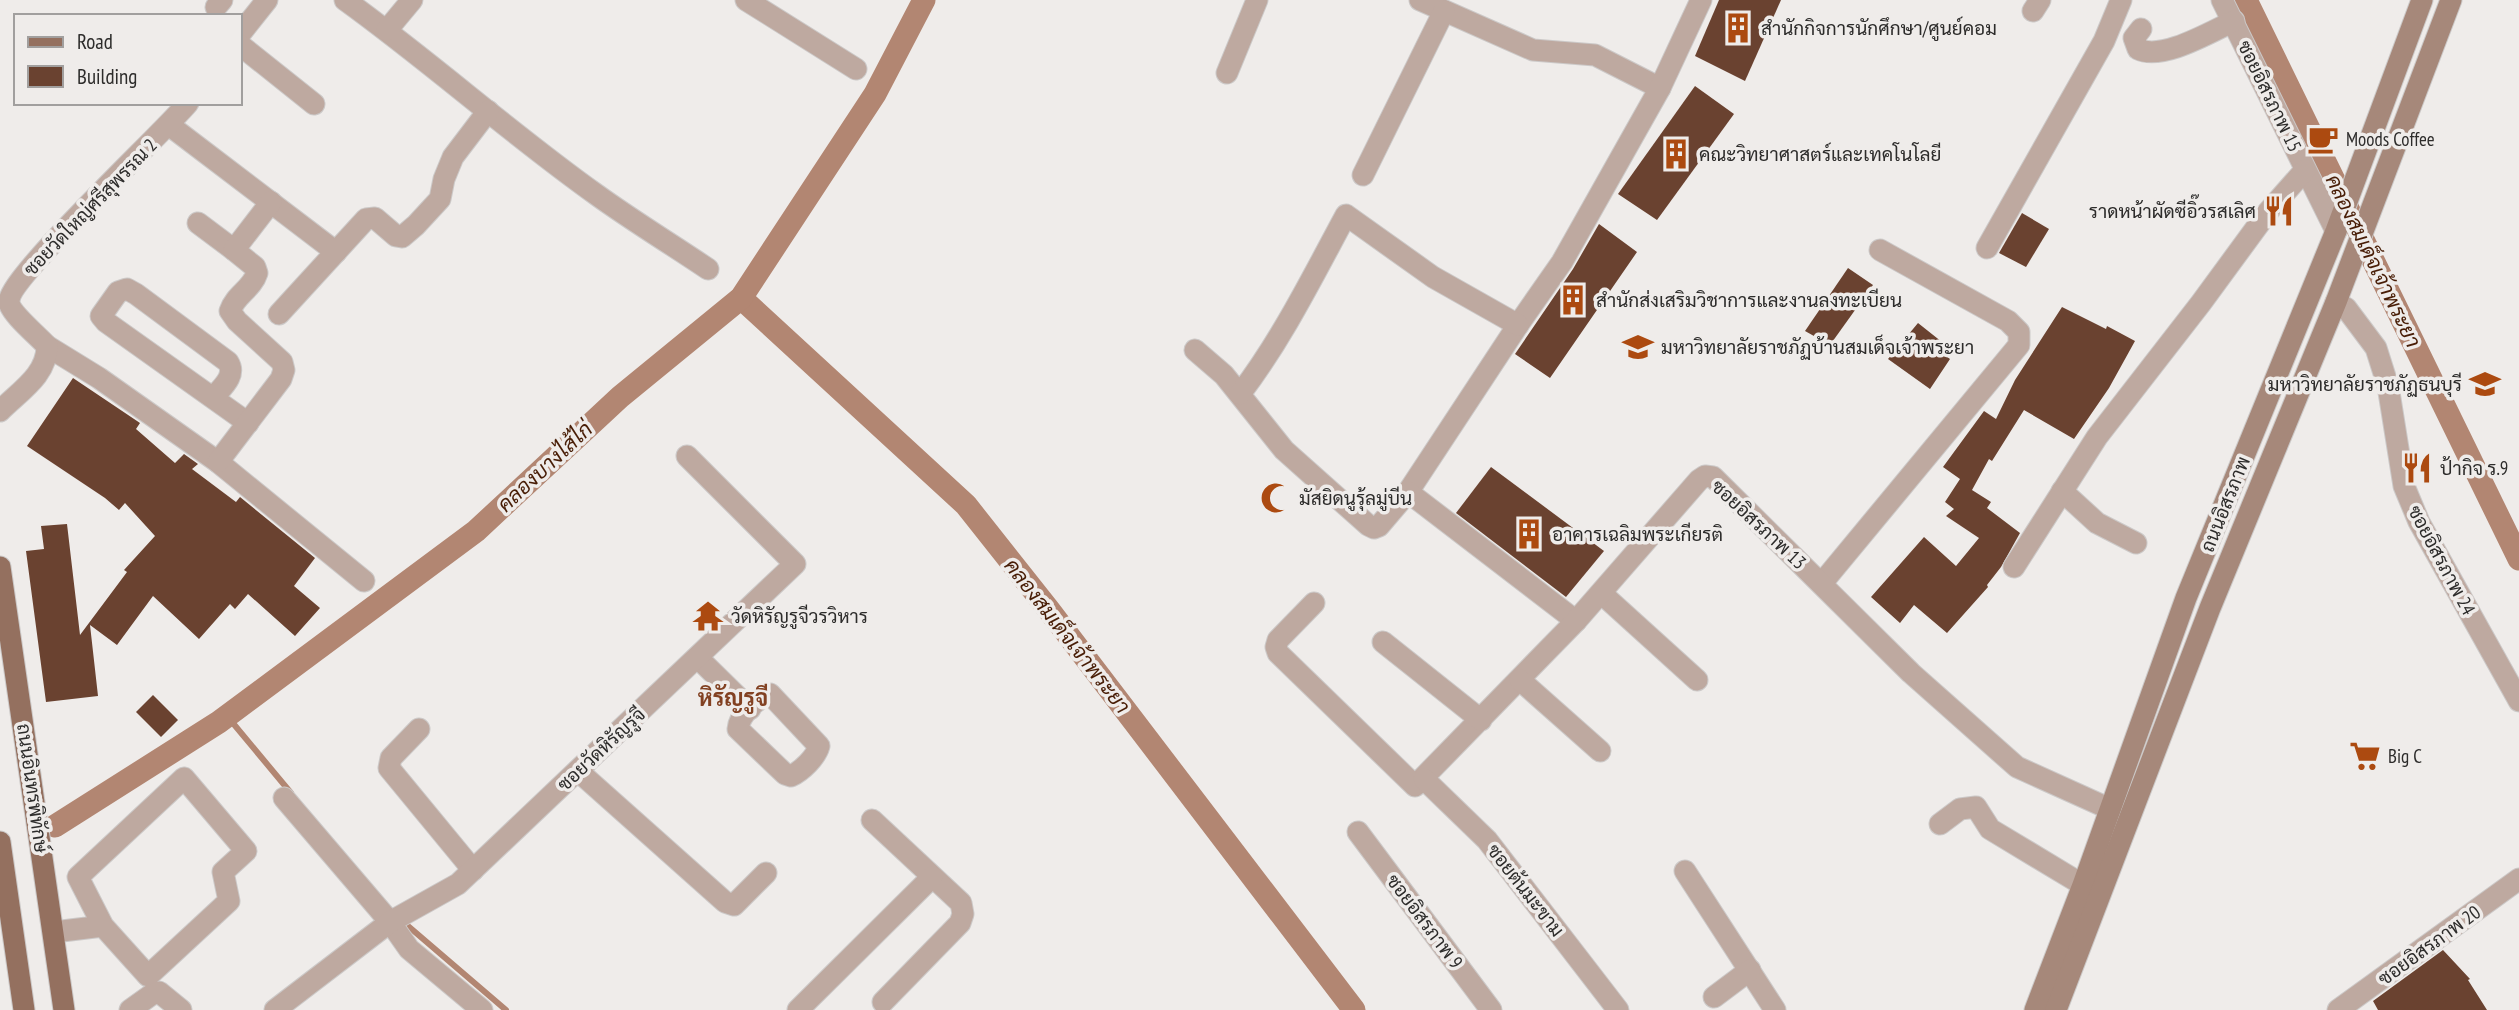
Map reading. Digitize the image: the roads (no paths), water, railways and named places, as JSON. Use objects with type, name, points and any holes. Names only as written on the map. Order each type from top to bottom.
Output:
[{"type":"main road","name":"ถนนอิสรภาพ","points":[[2035,1010],[2186,598],[2339,222],[2422,0]]},
{"type":"main road","points":[[2056,1010],[2210,608],[2336,302],[2451,0]]},
{"type":"main road","name":"ถนนอินทรพิทักษ์","points":[[0,567],[64,1010]]},
{"type":"main road","name":"ถนนอินทรพิทักษ์","points":[[1,852],[24,1010]]},
{"type":"street","points":[[242,31],[267,0]]},
{"type":"street","points":[[345,0],[597,195],[708,269]]},
{"type":"street","points":[[387,30],[412,0]]},
{"type":"street","points":[[746,0],[856,69]]},
{"type":"street","points":[[1227,73],[1257,0]]},
{"type":"street","points":[[1420,0],[1533,50],[1595,55],[1660,88]]},
{"type":"street","points":[[1195,350],[1224,375],[1284,450],[1368,525],[1374,528],[1379,526],[1408,492],[1562,262],[1660,88],[1701,0]]},
{"type":"street","points":[[1987,248],[2104,41],[2121,0]]},
{"type":"street","name":"ซอยอิสรภาพ 15","points":[[2222,0],[2305,170],[2339,222]]},
{"type":"street","points":[[1363,175],[1444,10]]},
{"type":"street","points":[[2141,29],[2134,38],[2138,49],[2152,54],[2168,50],[2234,21]]},
{"type":"street","points":[[242,47],[314,104]]},
{"type":"street","name":"ซอยวัดใหญ่ศรีสุพรรณ 2","points":[[47,346],[10,310],[9,299],[13,289],[44,252],[186,105]]},
{"type":"street","points":[[279,314],[366,219],[375,218],[396,236],[402,237],[416,225],[440,199],[453,157],[488,111]]},
{"type":"street","points":[[169,125],[336,252]]},
{"type":"street","points":[[2014,567],[2097,437],[2201,303],[2267,212],[2305,170]]},
{"type":"street","points":[[234,250],[271,202]]},
{"type":"street","points":[[1240,394],[1303,295],[1346,215],[1433,277],[1518,325]]},
{"type":"street","points":[[198,223],[255,267],[257,273],[254,283],[233,301],[230,310],[237,321],[282,362],[284,370],[281,379],[218,462]]},
{"type":"street","points":[[1822,583],[2019,345],[2019,332],[2008,321],[1880,250]]},
{"type":"street","points":[[213,398],[231,375],[232,366],[136,293],[127,289],[118,292],[101,316],[106,322],[248,423]]},
{"type":"street","name":"ซอยอิสรภาพ 24","points":[[2336,302],[2346,308],[2376,348],[2389,386],[2404,486],[2419,522],[2519,701]]},
{"type":"street","points":[[0,411],[41,371],[47,360],[47,346]]},
{"type":"street","points":[[47,346],[99,378],[218,462],[364,581]]},
{"type":"street","name":"ซอยวัดหิรัญรูจี","points":[[275,1010],[398,917],[458,884],[795,564],[687,456]]},
{"type":"street","name":"ซอยอิสรภาพ 13","points":[[1420,783],[1576,621],[1705,476],[1713,477],[1911,673],[2017,767],[2110,809]]},
{"type":"street","points":[[2062,491],[2097,523],[2136,543]]},
{"type":"street","points":[[1408,492],[1576,621]]},
{"type":"street","points":[[1601,593],[1697,680]]},
{"type":"street","name":"ซอยต้นมะขาม","points":[[1314,603],[1278,640],[1278,653],[1420,783],[1487,840],[1618,1010]]},
{"type":"street","points":[[1383,642],[1481,720]]},
{"type":"street","points":[[698,658],[750,709]]},
{"type":"street","points":[[1520,680],[1600,751]]},
{"type":"street","points":[[418,729],[391,758],[389,768],[473,870]]},
{"type":"street","points":[[578,771],[725,902],[734,905],[766,873]]},
{"type":"street","points":[[184,778],[246,851],[223,873],[229,901],[148,976],[103,926],[78,877],[184,778]]},
{"type":"street","points":[[284,798],[398,917],[410,949],[467,1006]]},
{"type":"street","points":[[1940,824],[1960,809],[1976,807],[1990,829],[2083,885]]},
{"type":"street","points":[[872,820],[961,903],[963,914],[960,923],[883,1002]]},
{"type":"street","name":"ซอยอิสรภาพ 9","points":[[1359,832],[1491,1010]]},
{"type":"street","points":[[1685,871],[1775,1010]]},
{"type":"street","points":[[798,1010],[932,877]]},
{"type":"street","name":"ซอยอิสรภาพ 20","points":[[2338,1010],[2363,1003],[2519,879]]},
{"type":"street","points":[[54,932],[103,926]]},
{"type":"street","points":[[1714,997],[1750,970]]},
{"type":"street","points":[[130,1010],[159,992],[181,1010]]},
{"type":"waterway","name":"คลองบางไส้ไก่","points":[[55,826],[219,722],[476,531],[620,397],[741,298],[875,94],[924,0]]},
{"type":"waterway","name":"คลองสมเด็จเจ้าพระยา","points":[[2246,0],[2519,559]]},
{"type":"waterway","name":"คลองสมเด็จเจ้าพระยา","points":[[741,298],[966,505],[1354,1010]]},
{"type":"waterway","points":[[227,716],[291,793]]},
{"type":"waterway","points":[[401,920],[506,1010]]},
{"type":"place","name":"สำนักกิจการนักศึกษา/ศูนย์คอม","points":[[1738,28]]},
{"type":"place","name":"Moods Coffee","points":[[2323,139]]},
{"type":"place","name":"คณะวิทยาศาสตร์และเทคโนโลยี","points":[[1676,154]]},
{"type":"place","name":"ราดหน้าผัดซีอิ๊วรสเลิศ","points":[[2279,211]]},
{"type":"place","name":"สำนักส่งเสริมวิชาการและงานลงทะเบียน","points":[[1573,300]]},
{"type":"place","name":"มหาวิทยาลัยราชภัฏบ้านสมเด็จเจ้าพระยา","points":[[1638,347]]},
{"type":"place","name":"มหาวิทยาลัยราชภัฏธนบุรี","points":[[2485,384]]},
{"type":"place","name":"ป้ากิจ ร.9","points":[[2417,468]]},
{"type":"place","name":"มัสยิดนูรุ้ลมู่บีน","points":[[1276,498]]},
{"type":"place","name":"อาคารเฉลิมพระเกียรติ","points":[[1529,534]]},
{"type":"place","name":"วัดหิรัญรูจีวรวิหาร","points":[[708,616]]},
{"type":"place","name":"Big C","points":[[2365,756]]},
{"type":"district","name":"หิรัญรูจี","points":[[733,698]]}]
